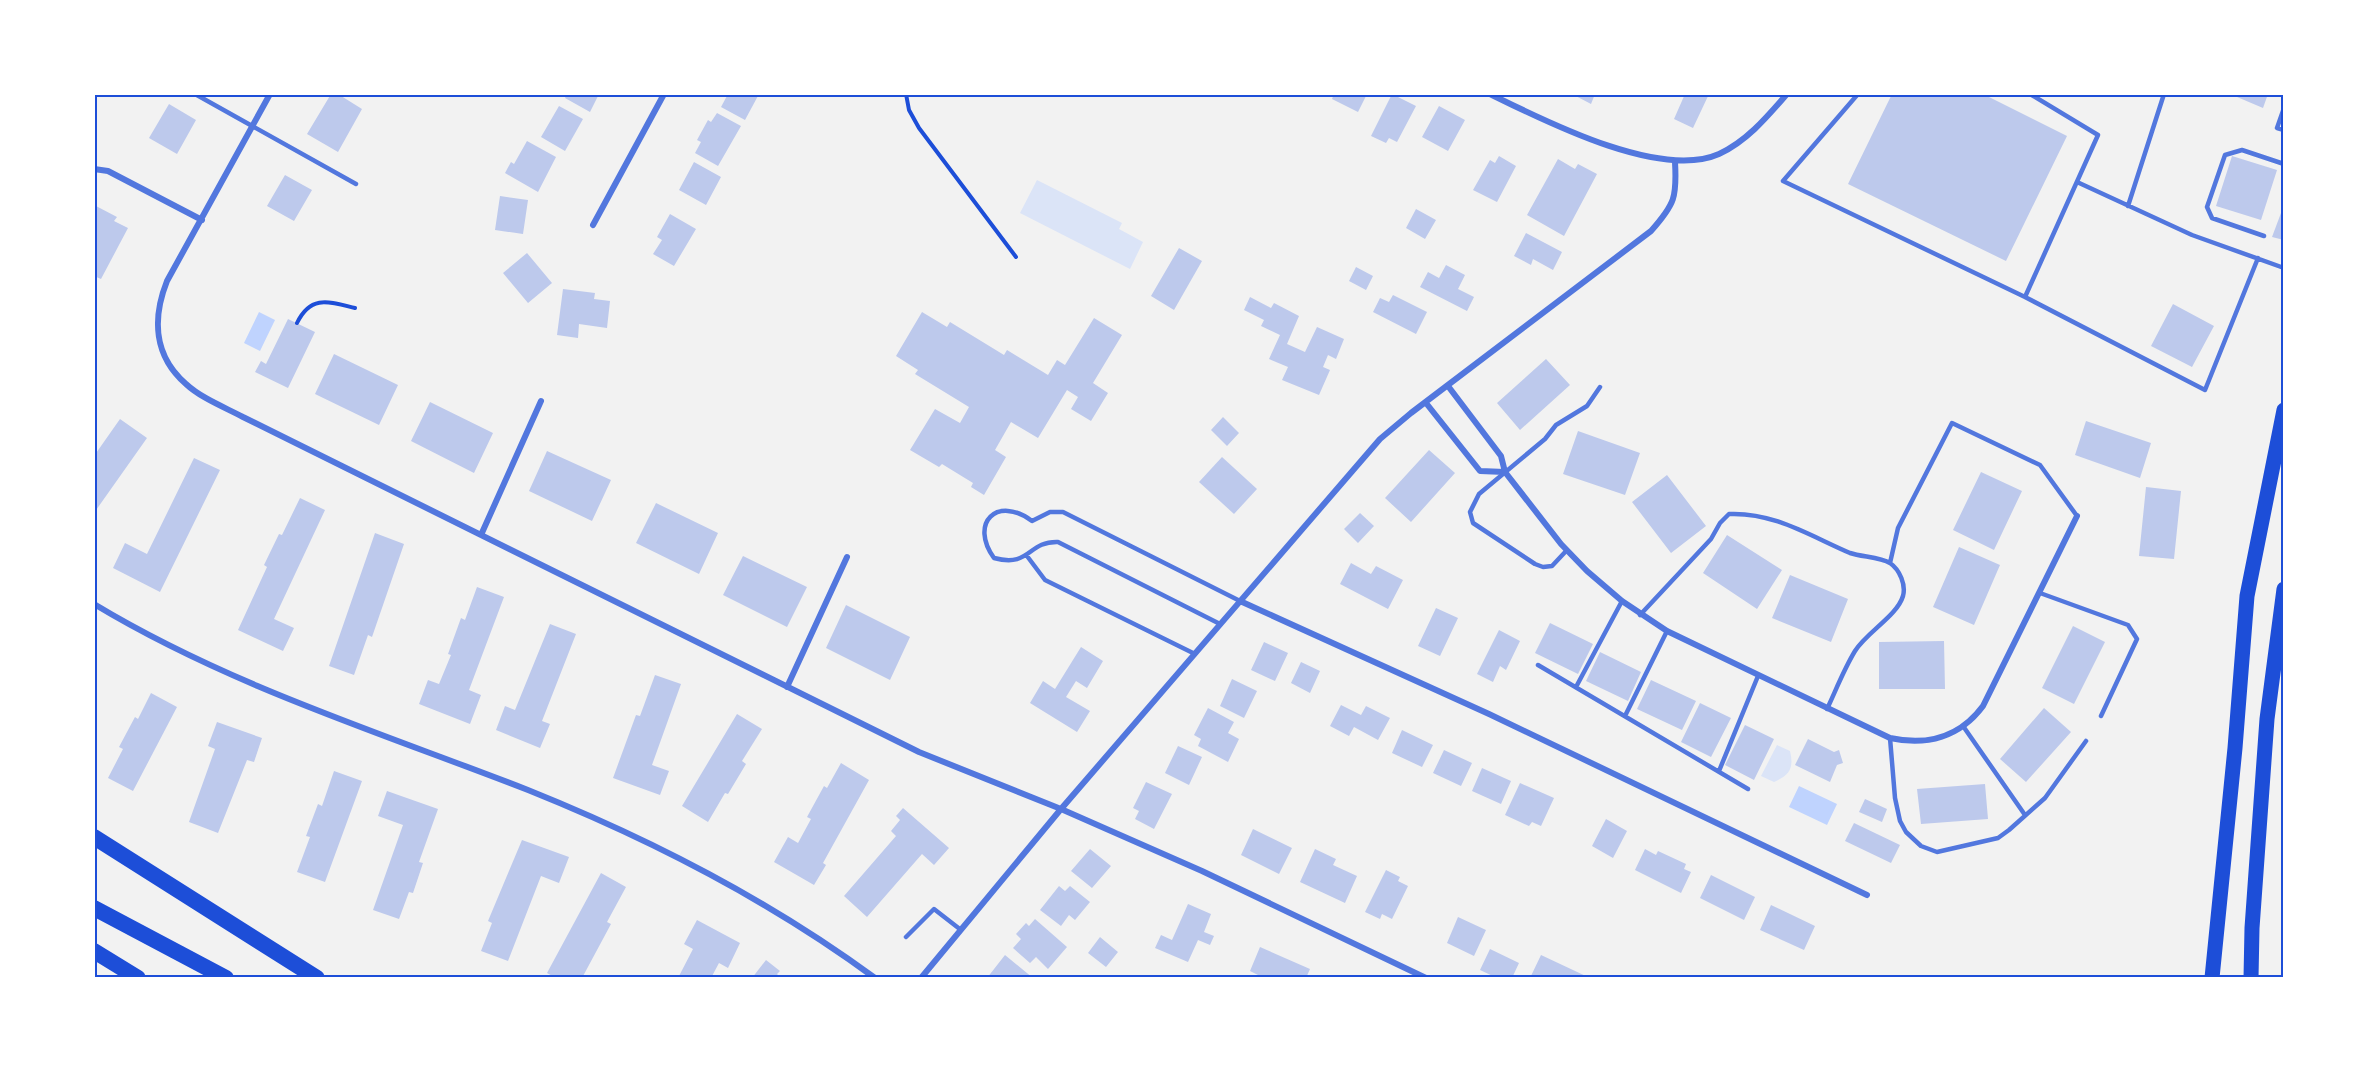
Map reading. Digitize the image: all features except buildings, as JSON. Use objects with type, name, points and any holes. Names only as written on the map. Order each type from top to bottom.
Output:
[{"type":"highway","points":[[94,837],[317,978]]},
{"type":"highway","points":[[94,908],[226,978]]},
{"type":"highway","points":[[94,951],[138,978]]},
{"type":"main road","points":[[2212,978],[2235,748],[2247,596],[2283,410]]},
{"type":"main road","points":[[2251,978],[2252,928],[2267,719],[2283,589]]},
{"type":"street","points":[[270,94],[167,281],[160,300],[158,332],[165,357],[173,371],[188,386],[243,417],[919,752],[1061,809],[1202,871],[1426,978]]},
{"type":"street","points":[[593,225],[664,94]]},
{"type":"street","points":[[1490,94],[1554,126],[1635,153],[1675,162],[1708,157],[1735,144],[1757,128],[1787,94]]},
{"type":"street","points":[[921,978],[1061,809],[1380,439],[1651,231],[1669,210],[1674,198],[1675,162]]},
{"type":"street","points":[[94,169],[108,171],[202,219]]},
{"type":"street","points":[[1448,386],[1501,456],[1505,472],[1567,550],[1587,571],[1640,615],[1667,631],[1827,710],[1890,738],[1909,743],[1938,738],[1963,726],[1983,706],[2077,516]]},
{"type":"street","points":[[481,535],[541,401]]},
{"type":"street","points":[[1426,403],[1480,471],[1505,472]]},
{"type":"street","points":[[787,687],[847,557]]},
{"type":"street","points":[[1240,601],[1489,714],[1867,895]]},
{"type":"street","points":[[94,604],[213,668],[558,803],[692,864],[794,923],[875,978]]},
{"type":"lane","points":[[195,94],[356,184]]},
{"type":"lane","points":[[1858,94],[1783,181],[2025,297],[2205,390],[2258,258]]},
{"type":"lane","points":[[2025,297],[2098,135],[2030,94]]},
{"type":"lane","points":[[2128,206],[2164,94]]},
{"type":"lane","points":[[2283,108],[2277,128],[2283,130]]},
{"type":"lane","points":[[2264,236],[2212,218],[2206,207],[2225,155],[2242,150],[2283,164]]},
{"type":"lane","points":[[2077,182],[2192,235],[2283,268]]},
{"type":"lane","points":[[1567,550],[1552,566],[1543,567],[1534,564],[1473,523],[1470,512],[1479,494],[1545,439],[1556,425],[1587,406],[1600,387]]},
{"type":"lane","points":[[1890,563],[1898,528],[1952,423],[2040,465],[2077,516]]},
{"type":"lane","points":[[1220,624],[1058,542],[1040,545],[1027,556],[1015,560],[994,558],[987,548],[984,529],[995,513],[1008,510],[1020,512],[1032,521],[1050,512],[1063,512],[1240,601]]},
{"type":"lane","points":[[1640,615],[1711,539],[1720,523],[1729,514],[1747,513],[1778,520],[1852,554],[1890,563],[1902,577],[1903,595],[1896,608],[1872,631],[1856,651],[1827,710]]},
{"type":"lane","points":[[1027,556],[1045,580],[1195,654]]},
{"type":"lane","points":[[2040,593],[2128,625],[2137,639],[2101,716]]},
{"type":"lane","points":[[1576,687],[1622,601]]},
{"type":"lane","points":[[1625,716],[1667,631]]},
{"type":"lane","points":[[1538,665],[1748,789]]},
{"type":"lane","points":[[1719,771],[1758,676]]},
{"type":"lane","points":[[1963,726],[2025,815]]},
{"type":"lane","points":[[1890,738],[1895,798],[1900,821],[1921,846],[1937,852],[1998,838],[2045,798],[2086,741]]},
{"type":"lane","points":[[906,937],[934,909],[961,930]]},
{"type":"path","points":[[906,94],[909,110],[919,128],[1016,257]]},
{"type":"path","points":[[297,323],[302,314],[319,302],[332,302],[355,308]]},
{"type":"shaded area","points":[[1037,180],[1122,223],[1119,229],[1143,242],[1130,269],[1020,213]]},
{"type":"shaded area","points":[[1777,745],[1790,751],[1791,766],[1784,777],[1774,782],[1761,776]]},
{"type":"water","points":[[259,312],[275,320],[260,351],[244,343]]},
{"type":"water","points":[[1799,786],[1837,804],[1827,825],[1789,807]]}]
